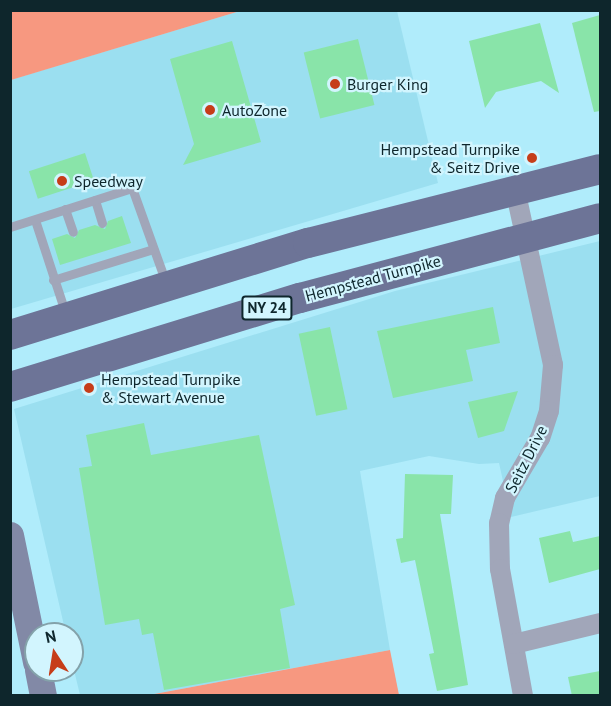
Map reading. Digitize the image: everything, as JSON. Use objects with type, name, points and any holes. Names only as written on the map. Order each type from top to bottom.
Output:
[{"type":"main road","points":[[10,335],[308,243],[600,169]]},
{"type":"main road","name":"Hempstead Turnpike","points":[[10,387],[300,298],[600,218]]},
{"type":"main road","points":[[10,535],[19,617]]},
{"type":"street","name":"Seitz Drive","points":[[515,189],[553,365],[549,411],[540,438],[505,498],[499,522],[500,569],[523,696]]},
{"type":"street","points":[[514,644],[600,623]]},
{"type":"lane","points":[[10,227],[132,188],[167,286]]},
{"type":"lane","points":[[94,200],[102,223]]},
{"type":"lane","points":[[65,209],[73,232]]},
{"type":"lane","points":[[35,220],[66,317]]},
{"type":"lane","points":[[111,249],[115,261]]},
{"type":"lane","points":[[53,280],[153,249]]},
{"type":"lane","points":[[82,258],[85,270]]},
{"type":"shaded area","points":[[11,10],[240,10],[240,11],[11,80]]},
{"type":"shaded area","points":[[240,11],[397,11],[438,183],[11,309],[10,80]]},
{"type":"shaded area","points":[[600,241],[600,496],[511,517],[499,463],[479,464],[429,456],[360,471],[390,650],[149,695],[80,695],[77,682],[84,682],[84,622],[63,622],[14,409],[395,291]]},
{"type":"shaded area","points":[[390,650],[399,695],[149,695]]},
{"type":"building","points":[[600,15],[600,111],[594,112],[572,23]]},
{"type":"building","points":[[540,23],[559,93],[541,81],[496,92],[485,108],[469,41]]},
{"type":"building","points":[[358,39],[374,105],[320,119],[304,53]]},
{"type":"building","points":[[232,41],[261,142],[183,165],[194,144],[170,59]]},
{"type":"building","points":[[85,153],[94,181],[38,199],[29,171]]},
{"type":"building","points":[[122,216],[131,243],[60,265],[52,239],[67,234],[75,238],[79,230],[95,225],[105,229],[108,221]]},
{"type":"building","points":[[493,307],[500,343],[466,350],[473,381],[393,398],[377,331]]},
{"type":"building","points":[[330,327],[347,409],[316,416],[299,334]]},
{"type":"building","points":[[518,391],[504,431],[478,438],[468,402]]},
{"type":"building","points":[[144,423],[151,455],[259,435],[295,605],[280,609],[290,668],[164,690],[153,633],[142,635],[139,619],[105,625],[79,468],[92,466],[86,435]]},
{"type":"building","points":[[405,474],[453,475],[451,514],[440,514],[468,685],[437,691],[429,654],[434,653],[415,560],[401,563],[396,539],[403,538]]},
{"type":"building","points":[[570,531],[573,542],[600,536],[600,569],[549,583],[539,538]]},
{"type":"building","points":[[600,671],[600,696],[572,696],[568,677]]},
{"type":"place","name":"Burger King","points":[[335,84]]},
{"type":"place","name":"AutoZone","points":[[210,110]]},
{"type":"place","name":"Hempstead Turnpike & Seitz Drive","points":[[532,158]]},
{"type":"place","name":"Speedway","points":[[62,181]]},
{"type":"place","name":"Hempstead Turnpike & Stewart Avenue","points":[[89,388]]}]
